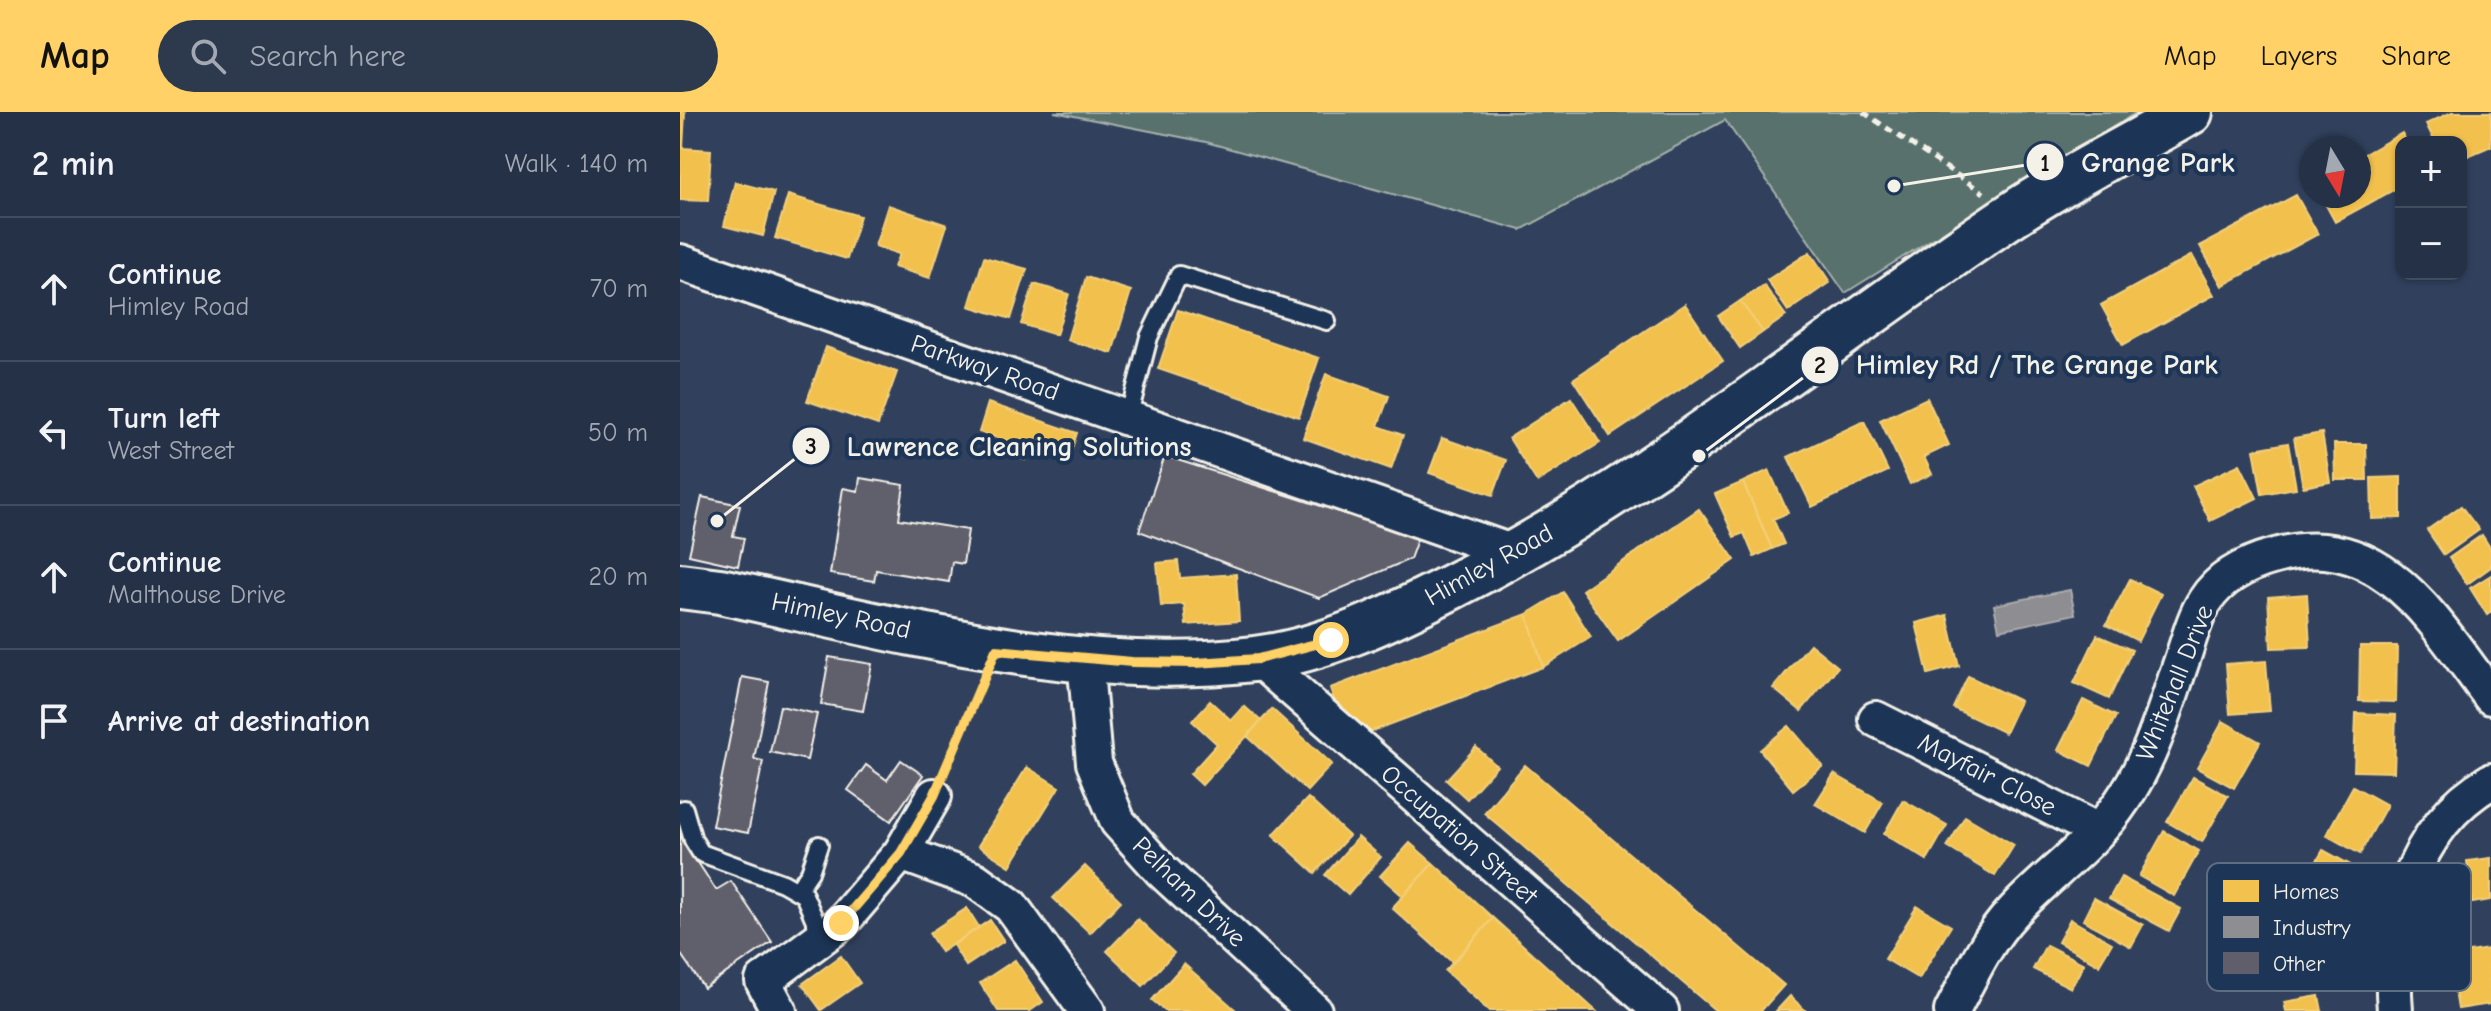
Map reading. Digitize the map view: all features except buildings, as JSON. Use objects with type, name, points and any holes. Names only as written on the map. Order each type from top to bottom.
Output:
[{"type":"main road","name":"Himley Road","points":[[680,586],[720,591],[996,650],[1085,658],[1183,663],[1258,659],[1331,640],[1393,617],[1517,554],[1675,453],[2014,213],[2190,112]]},
{"type":"street","name":"Parkway Road","points":[[680,262],[1517,554]]},
{"type":"street","name":"Whitehall Drive","points":[[1952,1011],[1986,945],[2012,913],[2098,831],[2122,802],[2149,755],[2205,600],[2250,563],[2285,553],[2317,551],[2352,555],[2384,571],[2416,598],[2491,697]]},
{"type":"street","name":"Pelham Drive","points":[[1085,658],[1094,763],[1118,822],[1161,870],[1314,1011]]},
{"type":"street","name":"Occupation Street","points":[[1258,659],[1661,1011]]},
{"type":"street","name":"Mayfair Close","points":[[1876,719],[2098,831]]},
{"type":"street","points":[[2416,863],[2445,817],[2470,793],[2491,781]]},
{"type":"street","points":[[779,1011],[763,981],[841,923],[901,853],[934,796]]},
{"type":"street","points":[[901,853],[975,880],[1011,906],[1087,1011]]},
{"type":"street","points":[[2394,991],[2395,1011]]},
{"type":"lane","points":[[1128,418],[1149,337],[1179,275],[1327,321]]},
{"type":"lane","points":[[684,809],[693,840],[701,853],[783,883],[804,895],[822,937]]},
{"type":"lane","points":[[797,891],[810,872],[819,845]]},
{"type":"path","points":[[1863,112],[2014,213]]},
{"type":"path","points":[[934,796],[996,650]]},
{"type":"green space","points":[[1054,112],[2137,112],[1845,293],[1725,120],[1521,230],[1206,142]]},
{"type":"place","name":"Grange Park","points":[[1894,186]]},
{"type":"place","name":"Himley Rd / The Grange Park","points":[[1699,456]]},
{"type":"place","name":"Lawrence Cleaning Solutions","points":[[717,521]]},
{"type":"route","points":[[841,923],[901,853],[934,796],[996,650],[1132,662],[1196,663],[1258,659],[1331,640]]}]
